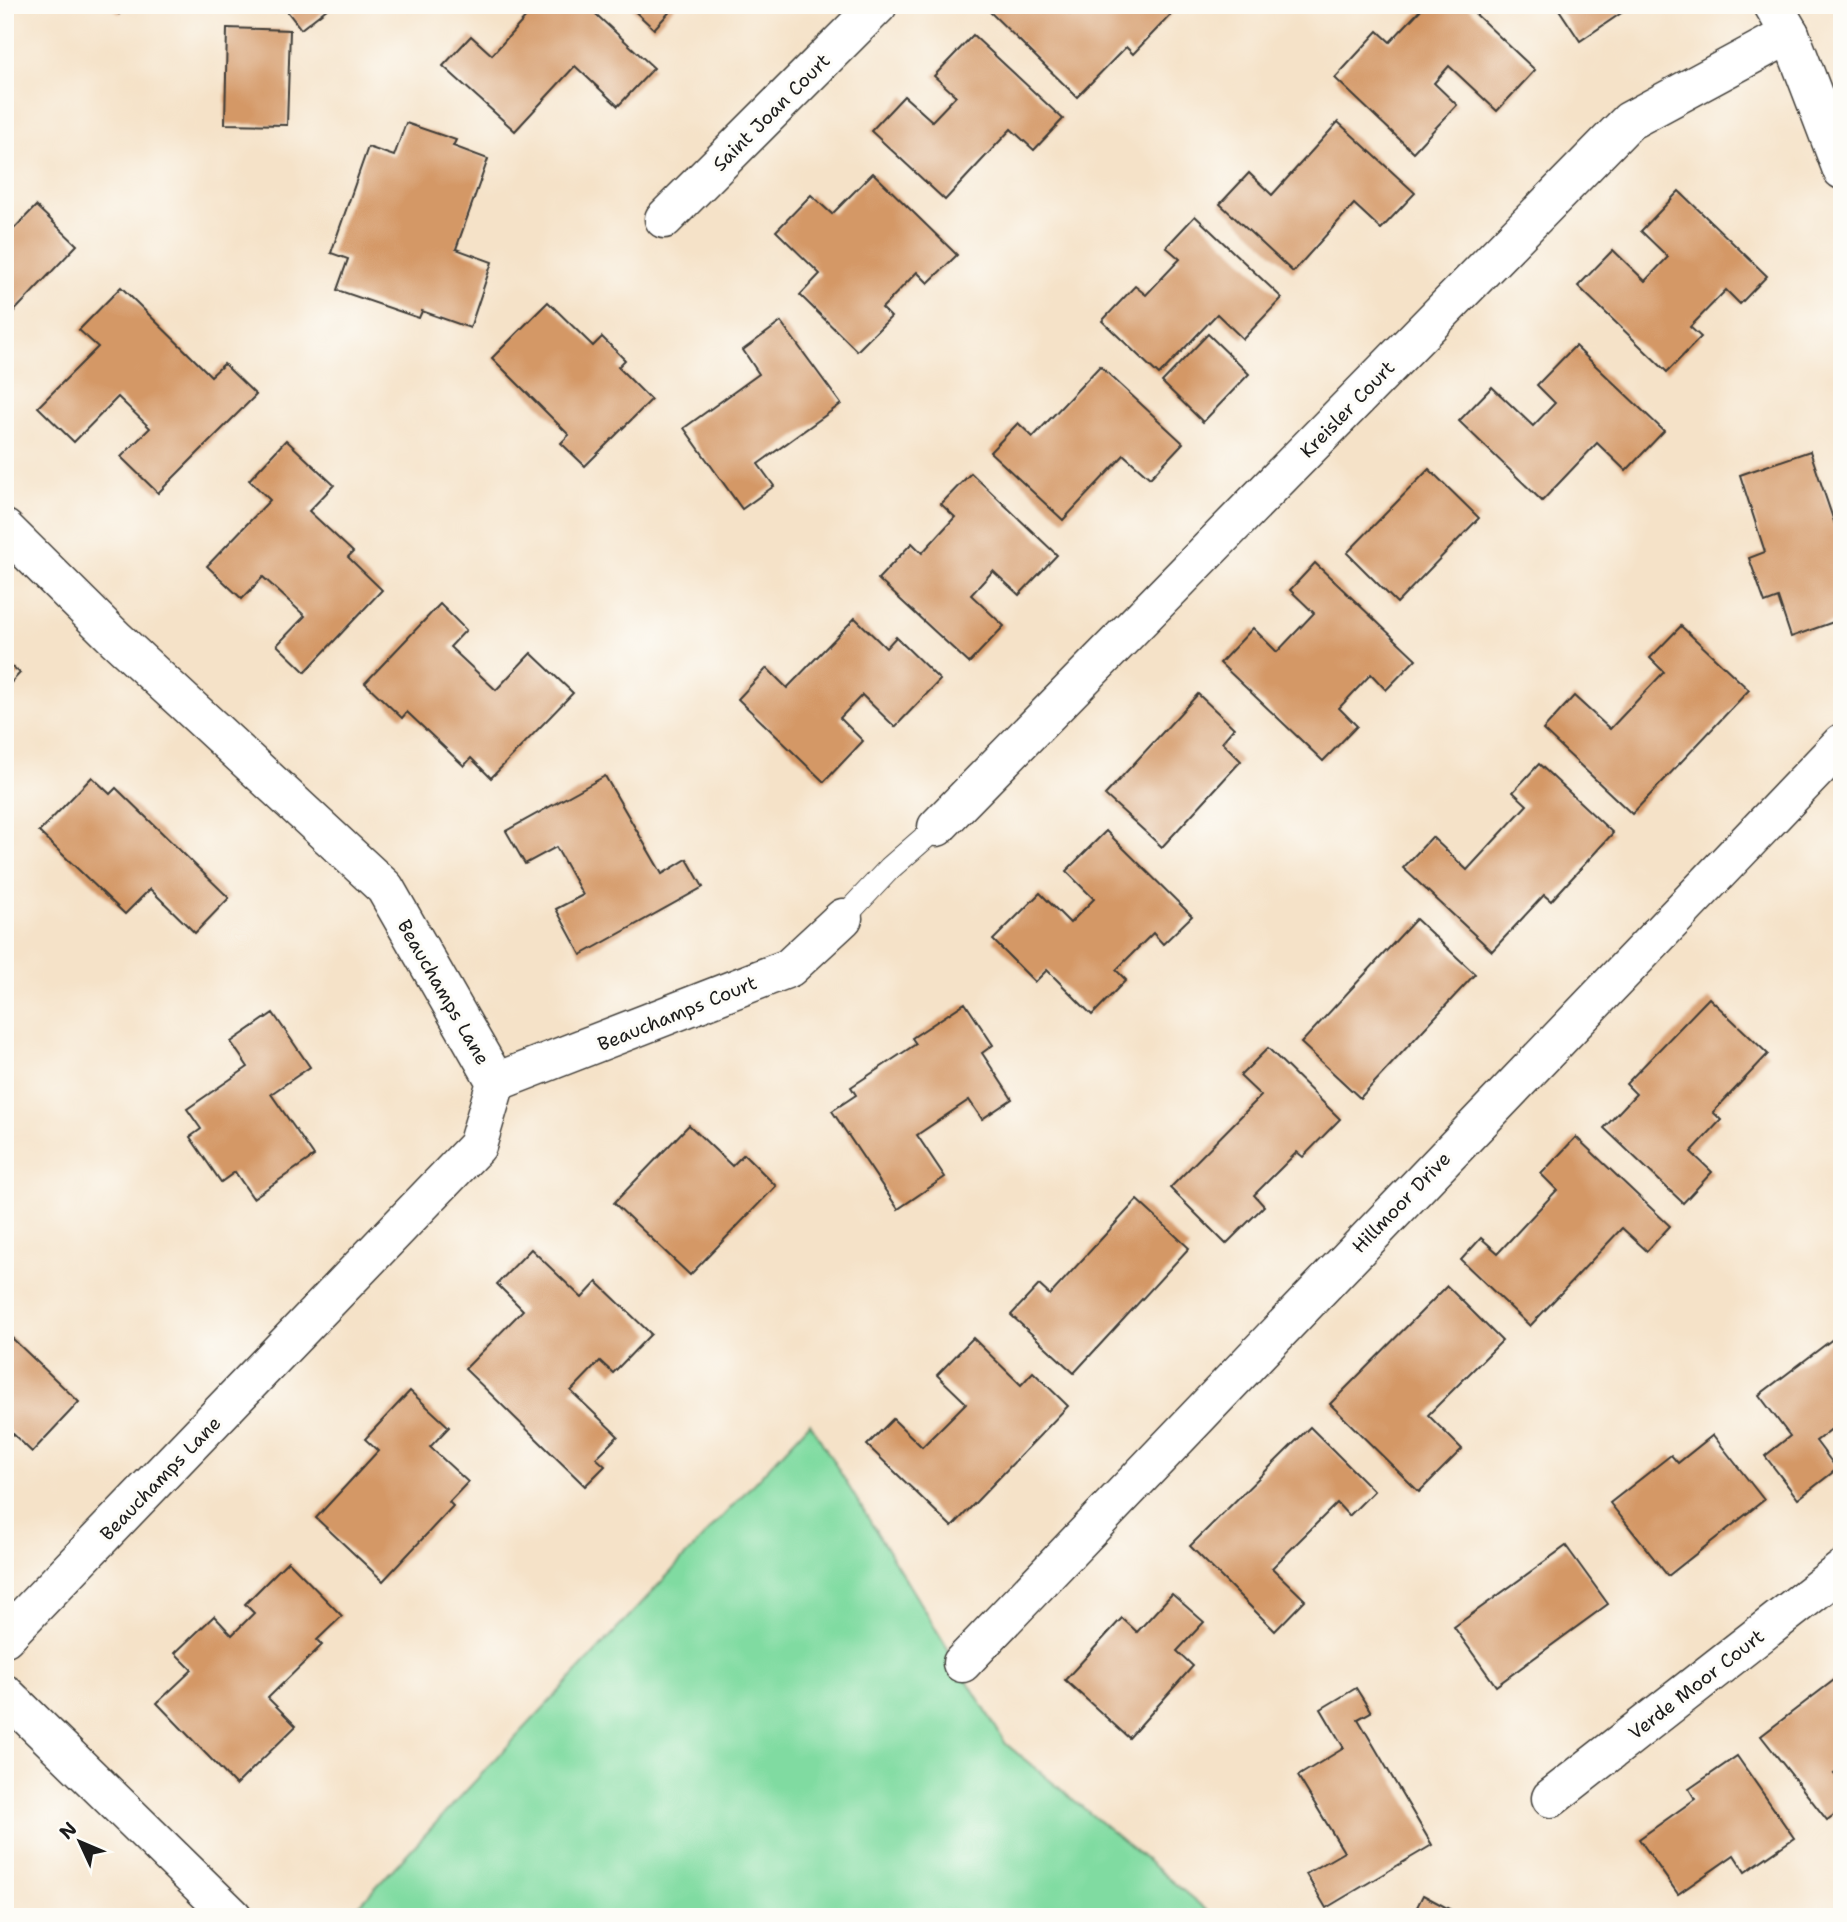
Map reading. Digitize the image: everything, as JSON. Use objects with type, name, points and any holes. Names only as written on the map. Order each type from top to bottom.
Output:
[{"type":"street","name":"Saint Joan Court","points":[[664,219],[878,5]]},
{"type":"street","points":[[1782,20],[1842,170]]},
{"type":"street","name":"Kreisler Court","points":[[937,827],[1629,121],[1782,20]]},
{"type":"street","name":"Beauchamps Lane","points":[[5,529],[116,639],[385,888],[496,1082],[477,1146],[5,1637]]},
{"type":"street","name":"Hillmoor Drive","points":[[962,1663],[1842,743]]},
{"type":"street","name":"Beauchamps Court","points":[[496,1082],[789,968],[843,918]]},
{"type":"street","name":"Verde Moor Court","points":[[1551,1798],[1842,1570]]},
{"type":"street","points":[[5,1694],[233,1917]]},
{"type":"lane","points":[[843,918],[890,868],[937,827]]},
{"type":"green space","points":[[810,1423],[1006,1744],[1215,1917],[348,1917]]},
{"type":"building","points":[[110,5],[127,5],[119,14]]},
{"type":"building","points":[[269,5],[332,5],[301,29],[283,6],[275,12]]},
{"type":"building","points":[[537,5],[586,5],[654,68],[618,106],[575,66],[515,131],[443,66],[471,36],[492,55]]},
{"type":"building","points":[[628,5],[676,5],[654,29]]},
{"type":"building","points":[[989,5],[1061,5],[1070,14],[1078,5],[1180,5],[1133,54],[1126,47],[1077,97],[986,8]]},
{"type":"building","points":[[1425,5],[1466,5],[1535,70],[1497,111],[1449,66],[1434,83],[1457,105],[1413,152],[1335,78],[1378,31],[1390,42]]},
{"type":"building","points":[[1556,5],[1633,5],[1580,41]]},
{"type":"building","points":[[227,28],[290,30],[287,125],[225,124]]},
{"type":"building","points":[[973,35],[1063,119],[1034,150],[1011,129],[945,200],[871,131],[904,96],[932,121],[956,96],[934,76]]},
{"type":"building","points":[[1338,122],[1415,193],[1381,229],[1354,204],[1293,272],[1220,204],[1249,173],[1272,195]]},
{"type":"building","points":[[406,123],[456,140],[453,146],[488,159],[456,249],[492,262],[470,328],[422,311],[419,318],[337,290],[348,259],[331,253],[368,147],[394,156]]},
{"type":"building","points":[[873,173],[957,255],[928,283],[917,272],[882,308],[891,317],[857,351],[800,295],[820,274],[776,231],[811,195],[832,214]]},
{"type":"building","points":[[1679,191],[1767,276],[1740,304],[1726,290],[1690,327],[1701,337],[1667,372],[1578,286],[1613,250],[1645,281],[1668,257],[1641,231]]},
{"type":"building","points":[[36,206],[77,245],[5,321],[5,238]]},
{"type":"building","points":[[1195,216],[1282,298],[1243,339],[1217,314],[1159,375],[1102,321],[1135,286],[1146,295],[1180,259],[1166,247]]},
{"type":"building","points":[[121,287],[211,376],[224,364],[256,395],[158,493],[121,457],[150,428],[118,397],[74,442],[38,407],[98,347],[79,330]]},
{"type":"building","points":[[548,302],[593,346],[602,337],[625,360],[618,367],[651,400],[585,466],[561,443],[569,435],[492,358]]},
{"type":"building","points":[[781,322],[841,404],[758,464],[774,486],[742,509],[684,428],[759,374],[743,350]]},
{"type":"building","points":[[1208,334],[1249,374],[1203,422],[1162,382]]},
{"type":"building","points":[[1575,346],[1664,431],[1626,471],[1597,443],[1542,501],[1459,421],[1492,387],[1533,426],[1555,403],[1537,385]]},
{"type":"building","points":[[1100,366],[1183,443],[1150,478],[1124,455],[1063,520],[990,452],[1018,423],[1033,437]]},
{"type":"building","points":[[286,440],[334,485],[309,511],[353,552],[348,557],[382,590],[305,672],[277,645],[305,616],[263,577],[242,599],[207,566],[270,500],[249,480]]},
{"type":"building","points":[[1810,451],[1842,545],[1842,619],[1791,637],[1778,598],[1765,603],[1749,558],[1765,552],[1740,475]]},
{"type":"building","points":[[1429,469],[1479,518],[1397,603],[1347,553]]},
{"type":"building","points":[[971,473],[1057,555],[1019,595],[993,571],[971,595],[1004,626],[969,663],[878,579],[912,543],[922,553],[955,517],[941,504]]},
{"type":"building","points":[[1315,563],[1416,659],[1386,690],[1371,674],[1339,708],[1357,726],[1323,761],[1220,663],[1253,628],[1277,652],[1314,613],[1290,590]]},
{"type":"building","points":[[440,604],[466,630],[450,647],[496,690],[531,653],[573,693],[491,778],[471,758],[464,766],[407,712],[402,718],[365,683]]},
{"type":"building","points":[[855,618],[886,648],[896,637],[940,680],[895,727],[862,695],[840,718],[863,741],[824,782],[738,699],[767,668],[787,688]]},
{"type":"building","points":[[1681,626],[1749,690],[1632,814],[1543,730],[1574,696],[1610,729],[1664,672],[1650,658]]},
{"type":"building","points":[[5,660],[20,673],[5,689]]},
{"type":"building","points":[[1198,694],[1234,728],[1222,742],[1241,761],[1162,847],[1105,795]]},
{"type":"building","points":[[1539,764],[1613,833],[1551,901],[1544,895],[1492,951],[1403,868],[1432,837],[1467,870],[1527,805],[1513,792]]},
{"type":"building","points":[[605,776],[662,874],[687,859],[703,887],[581,955],[556,909],[583,895],[556,847],[525,864],[506,831]]},
{"type":"building","points":[[92,777],[110,794],[116,788],[229,898],[195,933],[150,889],[125,914],[39,832]]},
{"type":"building","points":[[1106,831],[1192,916],[1163,944],[1153,933],[1116,970],[1126,980],[1092,1015],[1047,970],[1035,982],[993,940],[1040,893],[1070,923],[1094,899],[1066,871]]},
{"type":"building","points":[[1416,919],[1475,974],[1360,1098],[1301,1043]]},
{"type":"building","points":[[1709,998],[1768,1054],[1713,1112],[1721,1120],[1691,1152],[1712,1172],[1683,1203],[1604,1128],[1636,1094],[1626,1084]]},
{"type":"building","points":[[965,1003],[993,1045],[982,1053],[1012,1099],[982,1119],[969,1100],[917,1135],[945,1177],[898,1209],[832,1111],[856,1095],[851,1087],[916,1044],[912,1038]]},
{"type":"building","points":[[273,1013],[310,1067],[271,1094],[314,1156],[253,1198],[235,1172],[221,1182],[190,1137],[201,1129],[187,1109],[248,1067],[231,1042]]},
{"type":"building","points":[[1268,1048],[1340,1119],[1303,1157],[1297,1152],[1254,1195],[1264,1206],[1226,1244],[1170,1188],[1261,1096],[1240,1076]]},
{"type":"building","points":[[689,1125],[732,1166],[744,1154],[776,1186],[690,1275],[614,1203]]},
{"type":"building","points":[[1576,1137],[1670,1226],[1647,1251],[1622,1228],[1530,1326],[1461,1260],[1481,1238],[1498,1253],[1557,1190],[1541,1174]]},
{"type":"building","points":[[1137,1200],[1189,1248],[1074,1373],[1011,1315],[1039,1285],[1050,1295]]},
{"type":"building","points":[[531,1249],[582,1298],[597,1282],[651,1334],[613,1373],[600,1361],[571,1391],[618,1436],[596,1458],[605,1466],[585,1486],[465,1369],[523,1310],[497,1284]]},
{"type":"building","points":[[1447,1286],[1502,1341],[1428,1415],[1462,1449],[1419,1492],[1330,1404]]},
{"type":"building","points":[[1842,1332],[1842,1421],[1816,1441],[1837,1469],[1798,1499],[1765,1456],[1790,1436],[1759,1395]]},
{"type":"building","points":[[11,1337],[79,1402],[32,1452],[8,1429],[5,1432],[5,1343]]},
{"type":"building","points":[[973,1338],[1021,1385],[1033,1372],[1068,1406],[952,1527],[867,1445],[893,1419],[922,1447],[966,1403],[937,1375]]},
{"type":"building","points":[[410,1391],[449,1427],[430,1447],[468,1482],[449,1502],[453,1506],[383,1581],[316,1518],[378,1451],[365,1439]]},
{"type":"building","points":[[1310,1427],[1374,1491],[1349,1516],[1337,1503],[1272,1568],[1305,1600],[1275,1631],[1190,1546]]},
{"type":"building","points":[[1713,1435],[1764,1500],[1668,1576],[1610,1503],[1671,1455],[1678,1463]]},
{"type":"building","points":[[1566,1546],[1608,1604],[1496,1686],[1454,1627]]},
{"type":"building","points":[[288,1561],[342,1616],[317,1640],[322,1645],[268,1698],[296,1726],[236,1785],[157,1703],[192,1670],[175,1653],[214,1616],[232,1635],[254,1613],[245,1604]]},
{"type":"building","points":[[1172,1594],[1204,1622],[1177,1651],[1193,1666],[1129,1738],[1065,1680],[1122,1618],[1137,1632]]},
{"type":"building","points":[[1842,1674],[1842,1768],[1834,1774],[1842,1783],[1842,1809],[1827,1820],[1761,1736]]},
{"type":"building","points":[[1356,1688],[1371,1712],[1358,1719],[1432,1845],[1326,1908],[1306,1874],[1344,1852],[1298,1776],[1344,1748],[1321,1709]]},
{"type":"building","points":[[1737,1756],[1794,1838],[1745,1872],[1734,1855],[1678,1894],[1639,1839],[1695,1799],[1689,1789]]},
{"type":"building","points":[[1423,1895],[1464,1917],[1412,1917]]}]
